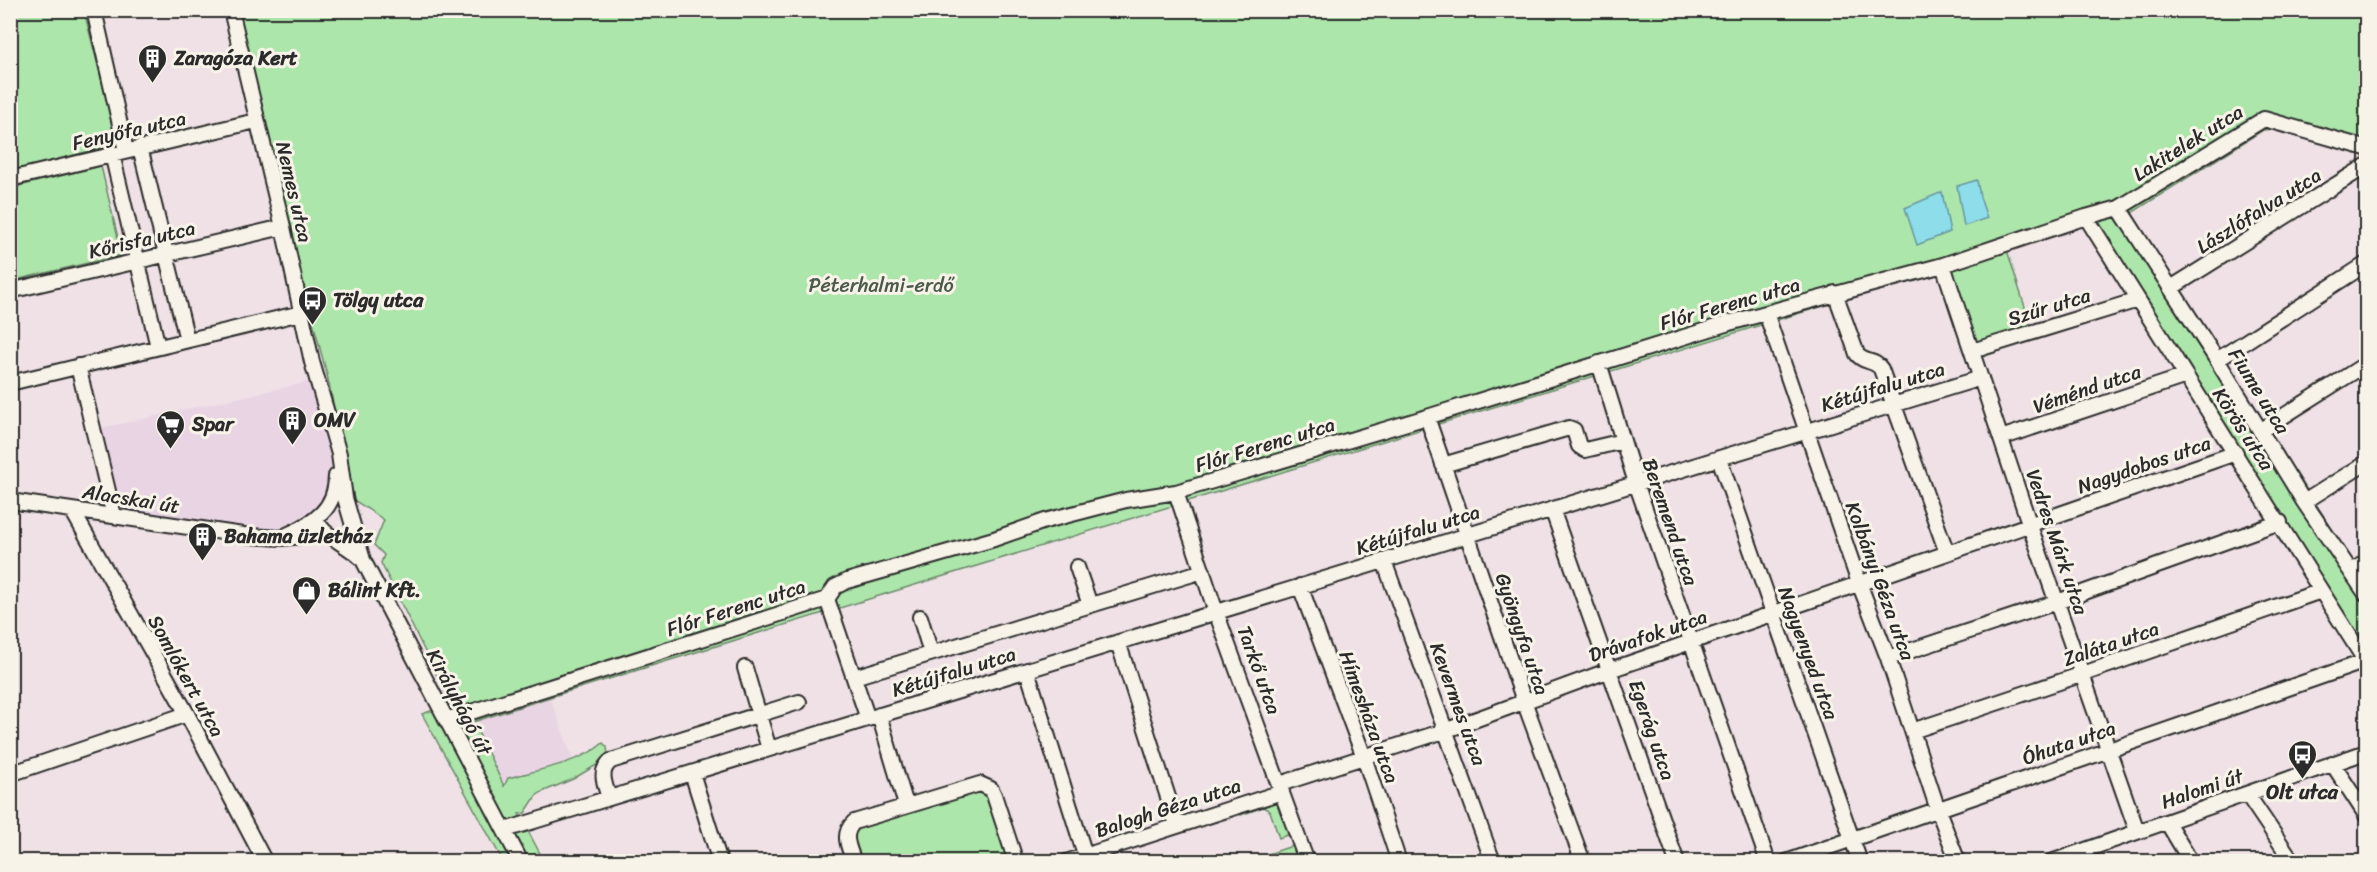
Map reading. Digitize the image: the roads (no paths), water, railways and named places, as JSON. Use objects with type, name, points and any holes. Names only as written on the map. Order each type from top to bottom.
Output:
[{"type":"street","points":[[94,10],[126,151]]},
{"type":"street","name":"Nemes utca","points":[[231,10],[301,313],[339,453],[345,498],[352,519]]},
{"type":"street","name":"Lakitelek utca","points":[[2102,212],[2119,208],[2264,119],[2367,148]]},
{"type":"street","name":"Fenyőfa utca","points":[[10,179],[256,121]]},
{"type":"street","points":[[140,147],[187,340]]},
{"type":"street","points":[[112,154],[158,347]]},
{"type":"street","name":"Lászlófalva utca","points":[[2171,288],[2367,166]]},
{"type":"street","name":"Fiume utca","points":[[2119,208],[2217,360],[2304,502],[2367,594]]},
{"type":"street","name":"Flór Ferenc utca","points":[[446,720],[827,599],[835,587],[847,581],[994,539],[1045,521],[1126,500],[1176,492],[1766,313],[1943,265],[2102,212]]},
{"type":"street","name":"Körös utca","points":[[2086,217],[2366,662]]},
{"type":"street","name":"Kőrisfa utca","points":[[10,291],[283,228]]},
{"type":"street","points":[[2217,360],[2367,264]]},
{"type":"street","name":"Vedres Márk utca","points":[[1943,265],[2030,526],[2138,831]]},
{"type":"street","points":[[1835,293],[1857,354],[1863,360],[1880,366],[1947,553]]},
{"type":"street","name":"Szűr utca","points":[[1972,351],[2138,300]]},
{"type":"street","points":[[10,383],[301,313]]},
{"type":"street","name":"Kolbányi Géza utca","points":[[1766,313],[1859,583],[1888,658],[1938,810],[1959,861]]},
{"type":"street","name":"Beremend utca","points":[[1599,363],[1636,483],[1768,861]]},
{"type":"street","points":[[2260,431],[2367,364]]},
{"type":"street","points":[[78,366],[114,516]]},
{"type":"street","name":"Véménd utca","points":[[2001,438],[2186,376]]},
{"type":"street","name":"Kétújfalu utca","points":[[505,830],[1981,378]]},
{"type":"street","name":"Nemes utca","points":[[319,383],[321,405],[336,473],[334,496],[325,512]]},
{"type":"street","name":"Gyöngyfa utca","points":[[1427,417],[1524,701],[1583,861]]},
{"type":"street","points":[[1443,465],[1569,428],[1574,430],[1579,446],[1585,450],[1623,441]]},
{"type":"street","name":"Nagydobos utca","points":[[2030,526],[2236,453]]},
{"type":"street","name":"Nagyenyed utca","points":[[1719,458],[1860,861]]},
{"type":"street","points":[[2304,502],[2367,463]]},
{"type":"street","name":"Tarkő utca","points":[[1176,492],[1216,612],[1307,861]]},
{"type":"street","name":"Alacskai út","points":[[10,501],[250,536],[281,538],[331,536]]},
{"type":"street","points":[[340,506],[352,519],[347,534],[331,536],[321,527],[325,512],[340,506]]},
{"type":"street","name":"Egerág utca","points":[[1552,509],[1677,861]]},
{"type":"street","name":"Somlókert utca","points":[[72,510],[187,714],[265,861]]},
{"type":"street","name":"Alacskai út","points":[[281,538],[306,526],[325,512]]},
{"type":"street","name":"Királyhágó út","points":[[352,519],[363,560],[521,861]]},
{"type":"street","points":[[1888,658],[2057,602],[2280,522]]},
{"type":"street","name":"Drávafok utca","points":[[1281,788],[1772,613],[2030,526]]},
{"type":"street","name":"Királyhágó út","points":[[331,536],[363,560]]},
{"type":"street","name":"Kevermes utca","points":[[1384,561],[1493,861]]},
{"type":"street","points":[[2352,571],[2367,562]]},
{"type":"street","points":[[1077,567],[1090,605]]},
{"type":"street","name":"Kétújfalu utca","points":[[855,676],[1203,571]]},
{"type":"street","name":"Hímesháza utca","points":[[1300,586],[1364,757],[1399,861]]},
{"type":"street","name":"Zaláta utca","points":[[1912,731],[2321,591]]},
{"type":"street","points":[[827,599],[906,806]]},
{"type":"street","name":"Kétújfalu utca","points":[[920,617],[931,653]]},
{"type":"street","points":[[1118,642],[1177,825]]},
{"type":"street","name":"Óhuta utca","points":[[1786,861],[2366,662]]},
{"type":"street","points":[[745,668],[769,749]]},
{"type":"street","points":[[1028,670],[1085,855]]},
{"type":"street","points":[[609,798],[602,773],[611,761],[799,702]]},
{"type":"street","points":[[10,774],[187,714]]},
{"type":"street","name":"Halomi út","points":[[2051,861],[2367,752]]},
{"type":"street","points":[[2332,763],[2367,815]]},
{"type":"street","points":[[692,773],[720,861]]},
{"type":"street","points":[[854,861],[846,839],[849,827],[854,822],[975,785],[986,785],[994,795],[1016,861]]},
{"type":"street","name":"Balogh Géza utca","points":[[1066,861],[1281,788]]},
{"type":"street","points":[[2247,794],[2293,861]]},
{"type":"street","points":[[2167,822],[2191,861]]},
{"type":"water","points":[[1977,180],[1987,218],[1964,226],[1957,186]]},
{"type":"water","points":[[1942,192],[1950,232],[1917,245],[1905,208]]},
{"type":"place","name":"Zaragóza Kert","points":[[153,84]]},
{"type":"place","name":"Tölgy utca","points":[[312,326]]},
{"type":"place","name":"OMV","points":[[293,446]]},
{"type":"place","name":"Spar","points":[[171,450]]},
{"type":"place","name":"Bahama üzletház","points":[[203,562]]},
{"type":"place","name":"Bálint Kft.","points":[[307,616]]},
{"type":"place","name":"Olt utca","points":[[2302,780]]},
{"type":"park label","name":"Péterhalmi-erdő","points":[[881,285]]}]
